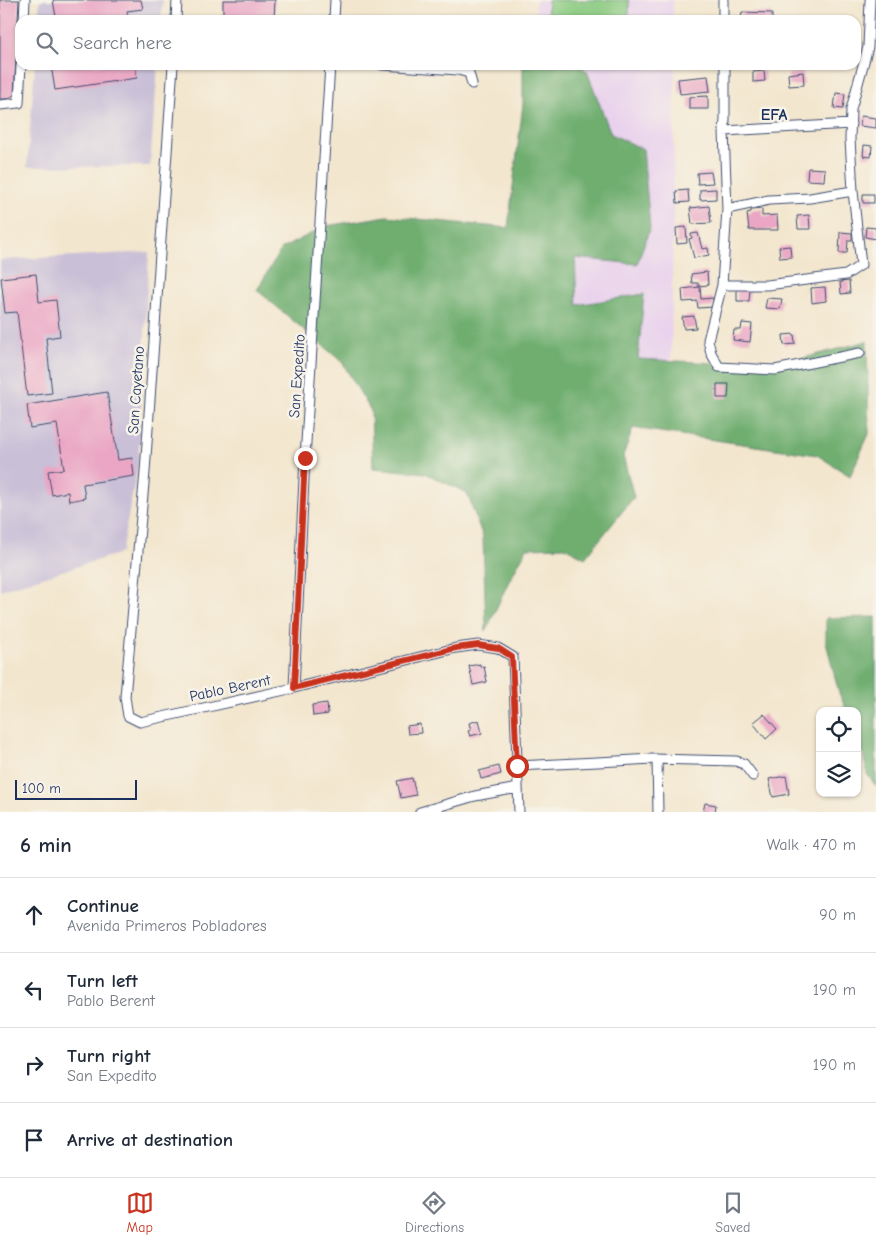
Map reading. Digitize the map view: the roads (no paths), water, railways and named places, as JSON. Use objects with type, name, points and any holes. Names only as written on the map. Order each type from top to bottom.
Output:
[{"type":"street","points":[[24,15],[25,0]]},
{"type":"street","points":[[176,15],[177,0]]},
{"type":"street","points":[[334,15],[335,0]]},
{"type":"street","points":[[723,0],[723,15]]},
{"type":"street","points":[[861,62],[868,47],[870,0]]},
{"type":"street","points":[[0,105],[19,104],[21,70]]},
{"type":"street","name":"San Cayetano","points":[[128,716],[125,697],[145,472],[173,70]]},
{"type":"street","name":"San Expedito","points":[[294,688],[305,458],[330,70]]},
{"type":"street","points":[[458,70],[469,73],[472,84]]},
{"type":"street","points":[[725,70],[726,120],[724,131],[727,209],[722,285],[708,340],[711,353],[719,367],[775,370],[860,353]]},
{"type":"street","points":[[722,285],[767,285],[846,275],[861,265],[850,139],[850,109],[858,70]]},
{"type":"street","points":[[724,131],[851,124]]},
{"type":"street","points":[[727,209],[769,200],[810,198],[854,191]]},
{"type":"street","name":"Pablo Berent","points":[[128,716],[140,722],[294,688],[456,648],[478,645],[498,648],[512,657],[517,766]]},
{"type":"street","points":[[657,759],[658,812]]},
{"type":"street","points":[[519,812],[517,766],[657,759],[736,760],[744,764],[753,776]]},
{"type":"street","points":[[420,812],[475,796],[518,788]]},
{"type":"district","name":"EFA","points":[[774,115]]}]
